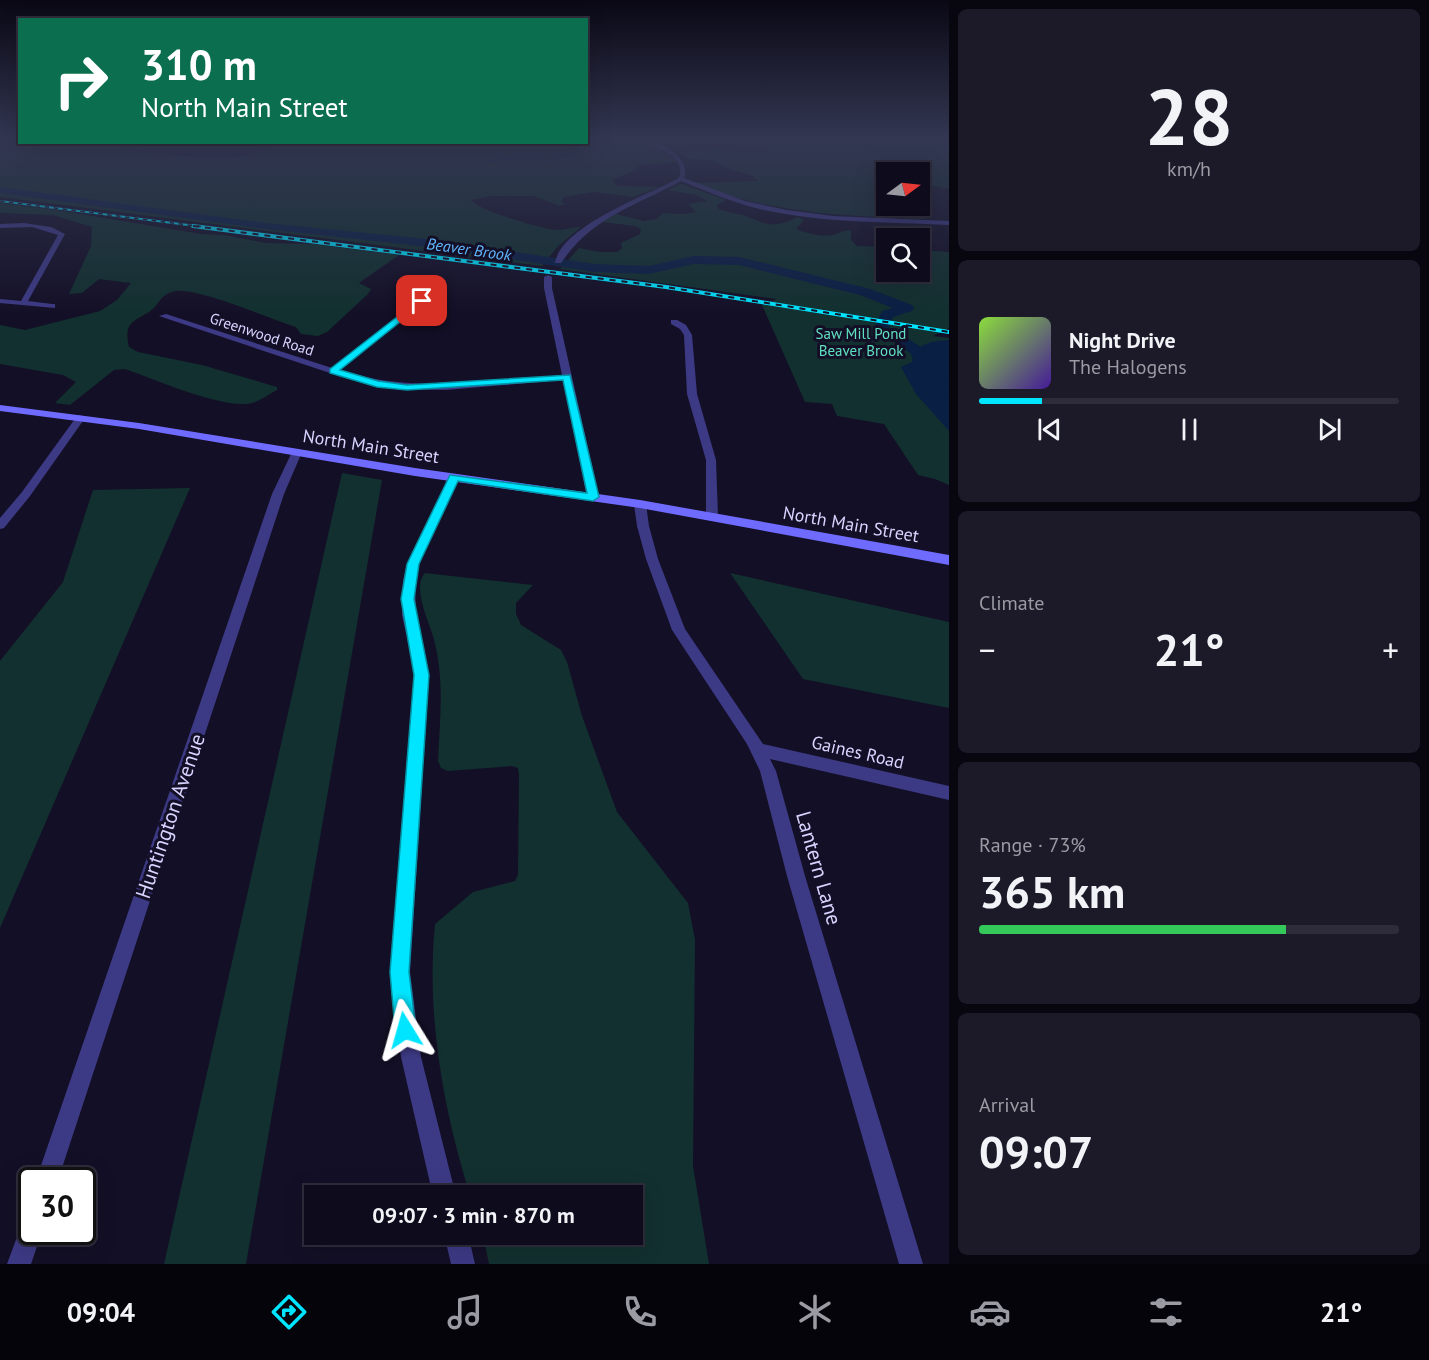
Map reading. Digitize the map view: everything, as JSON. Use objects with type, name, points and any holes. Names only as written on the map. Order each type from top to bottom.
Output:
[{"type":"main road","name":"North Main Street","points":[[0,408],[80,418],[640,504],[949,560]]},
{"type":"street","points":[[558,261],[568,244],[597,219],[641,198]]},
{"type":"street","points":[[730,198],[775,210],[809,215],[949,223]]},
{"type":"street","points":[[0,226],[43,228],[62,234],[23,304]]},
{"type":"street","points":[[548,277],[548,288],[593,497]]},
{"type":"street","points":[[333,371],[438,288]]},
{"type":"street","points":[[0,301],[52,306]]},
{"type":"street","name":"Greenwood Road","points":[[163,316],[377,384],[407,387],[567,377]]},
{"type":"street","points":[[674,322],[683,327],[688,335],[692,393],[711,460],[712,516]]},
{"type":"street","points":[[0,525],[26,494],[80,418]]},
{"type":"street","name":"Huntington Avenue","points":[[51,1167],[278,494],[297,452]]},
{"type":"street","points":[[442,1185],[409,1050],[402,1010],[400,972],[422,675],[408,607],[409,581],[413,564],[454,477]]},
{"type":"street","name":"Lantern Lane","points":[[640,504],[652,559],[679,630],[759,750],[772,782],[796,876],[911,1264]]},
{"type":"street","name":"Gaines Road","points":[[759,750],[949,793]]},
{"type":"street","points":[[19,1264],[26,1245]]},
{"type":"street","points":[[459,1245],[463,1264]]},
{"type":"green space","points":[[8,198],[482,198],[471,200],[497,214],[538,226],[557,230],[581,227],[558,246],[542,266]]},
{"type":"green space","points":[[539,198],[563,198],[561,201],[565,204],[559,206]]},
{"type":"green space","name":"Saw Mill Pond Beaver Brook","points":[[702,198],[720,198],[726,200],[717,205],[719,209],[764,223],[781,223],[798,217],[804,220],[796,229],[809,233],[827,235],[851,231],[851,240],[857,246],[876,247],[876,282],[930,282],[930,251],[949,252],[949,328],[933,336],[949,338],[949,485],[918,475],[884,424],[837,416],[832,404],[805,402],[762,305],[777,299],[560,269],[579,248],[617,252],[622,248],[621,243],[640,234],[641,229],[635,226],[602,222],[616,214],[644,221],[656,219],[663,213],[696,212],[688,204],[707,201]]},
{"type":"green space","points":[[738,198],[876,198],[876,216],[928,216],[924,219],[864,216],[808,212]]},
{"type":"green space","points":[[0,203],[266,243],[313,244],[399,255],[359,283],[371,289],[368,294],[327,332],[318,336],[301,334],[296,327],[213,298],[182,291],[164,296],[152,310],[130,325],[127,333],[129,347],[138,352],[202,365],[277,387],[277,390],[258,401],[240,404],[207,398],[125,369],[114,370],[70,405],[55,403],[76,382],[63,375],[0,364],[0,325],[25,330],[100,311],[117,300],[131,283],[99,279],[82,293],[69,294],[91,246],[92,227],[53,215],[0,213]]},
{"type":"green space","points":[[342,473],[382,480],[246,1264],[164,1264]]},
{"type":"green space","points":[[190,488],[0,928],[0,661],[63,582],[93,490]]},
{"type":"green space","points":[[425,573],[533,585],[516,603],[516,614],[521,625],[561,650],[617,812],[688,903],[695,940],[693,1166],[709,1264],[489,1264],[485,1245],[643,1245],[643,1185],[467,1185],[452,1129],[439,1061],[433,992],[435,924],[473,892],[515,881],[518,875],[519,775],[518,768],[512,766],[448,771],[441,768],[438,761],[441,698],[439,667],[433,636],[420,595],[421,579]]},
{"type":"green space","points":[[730,573],[949,622],[949,708],[803,679]]},
{"type":"water","points":[[949,340],[949,431],[916,394],[901,367],[912,362],[917,351],[925,344]]},
{"type":"waterway","name":"Beaver Brook","points":[[59,198],[266,226],[438,244],[594,268],[649,270],[693,260],[739,261],[865,292],[907,308],[887,314],[885,319]]},
{"type":"waterway","name":"Beaver Brook","points":[[883,323],[881,328],[916,350],[932,379],[949,390]]},
{"type":"railway","points":[[0,201],[204,227]]},
{"type":"railway","points":[[193,226],[666,287],[949,332]]},
{"type":"route","points":[[405,1030],[400,972],[422,675],[407,599],[413,564],[454,477],[593,497],[567,377],[426,388],[377,384],[333,371],[422,301]]}]
